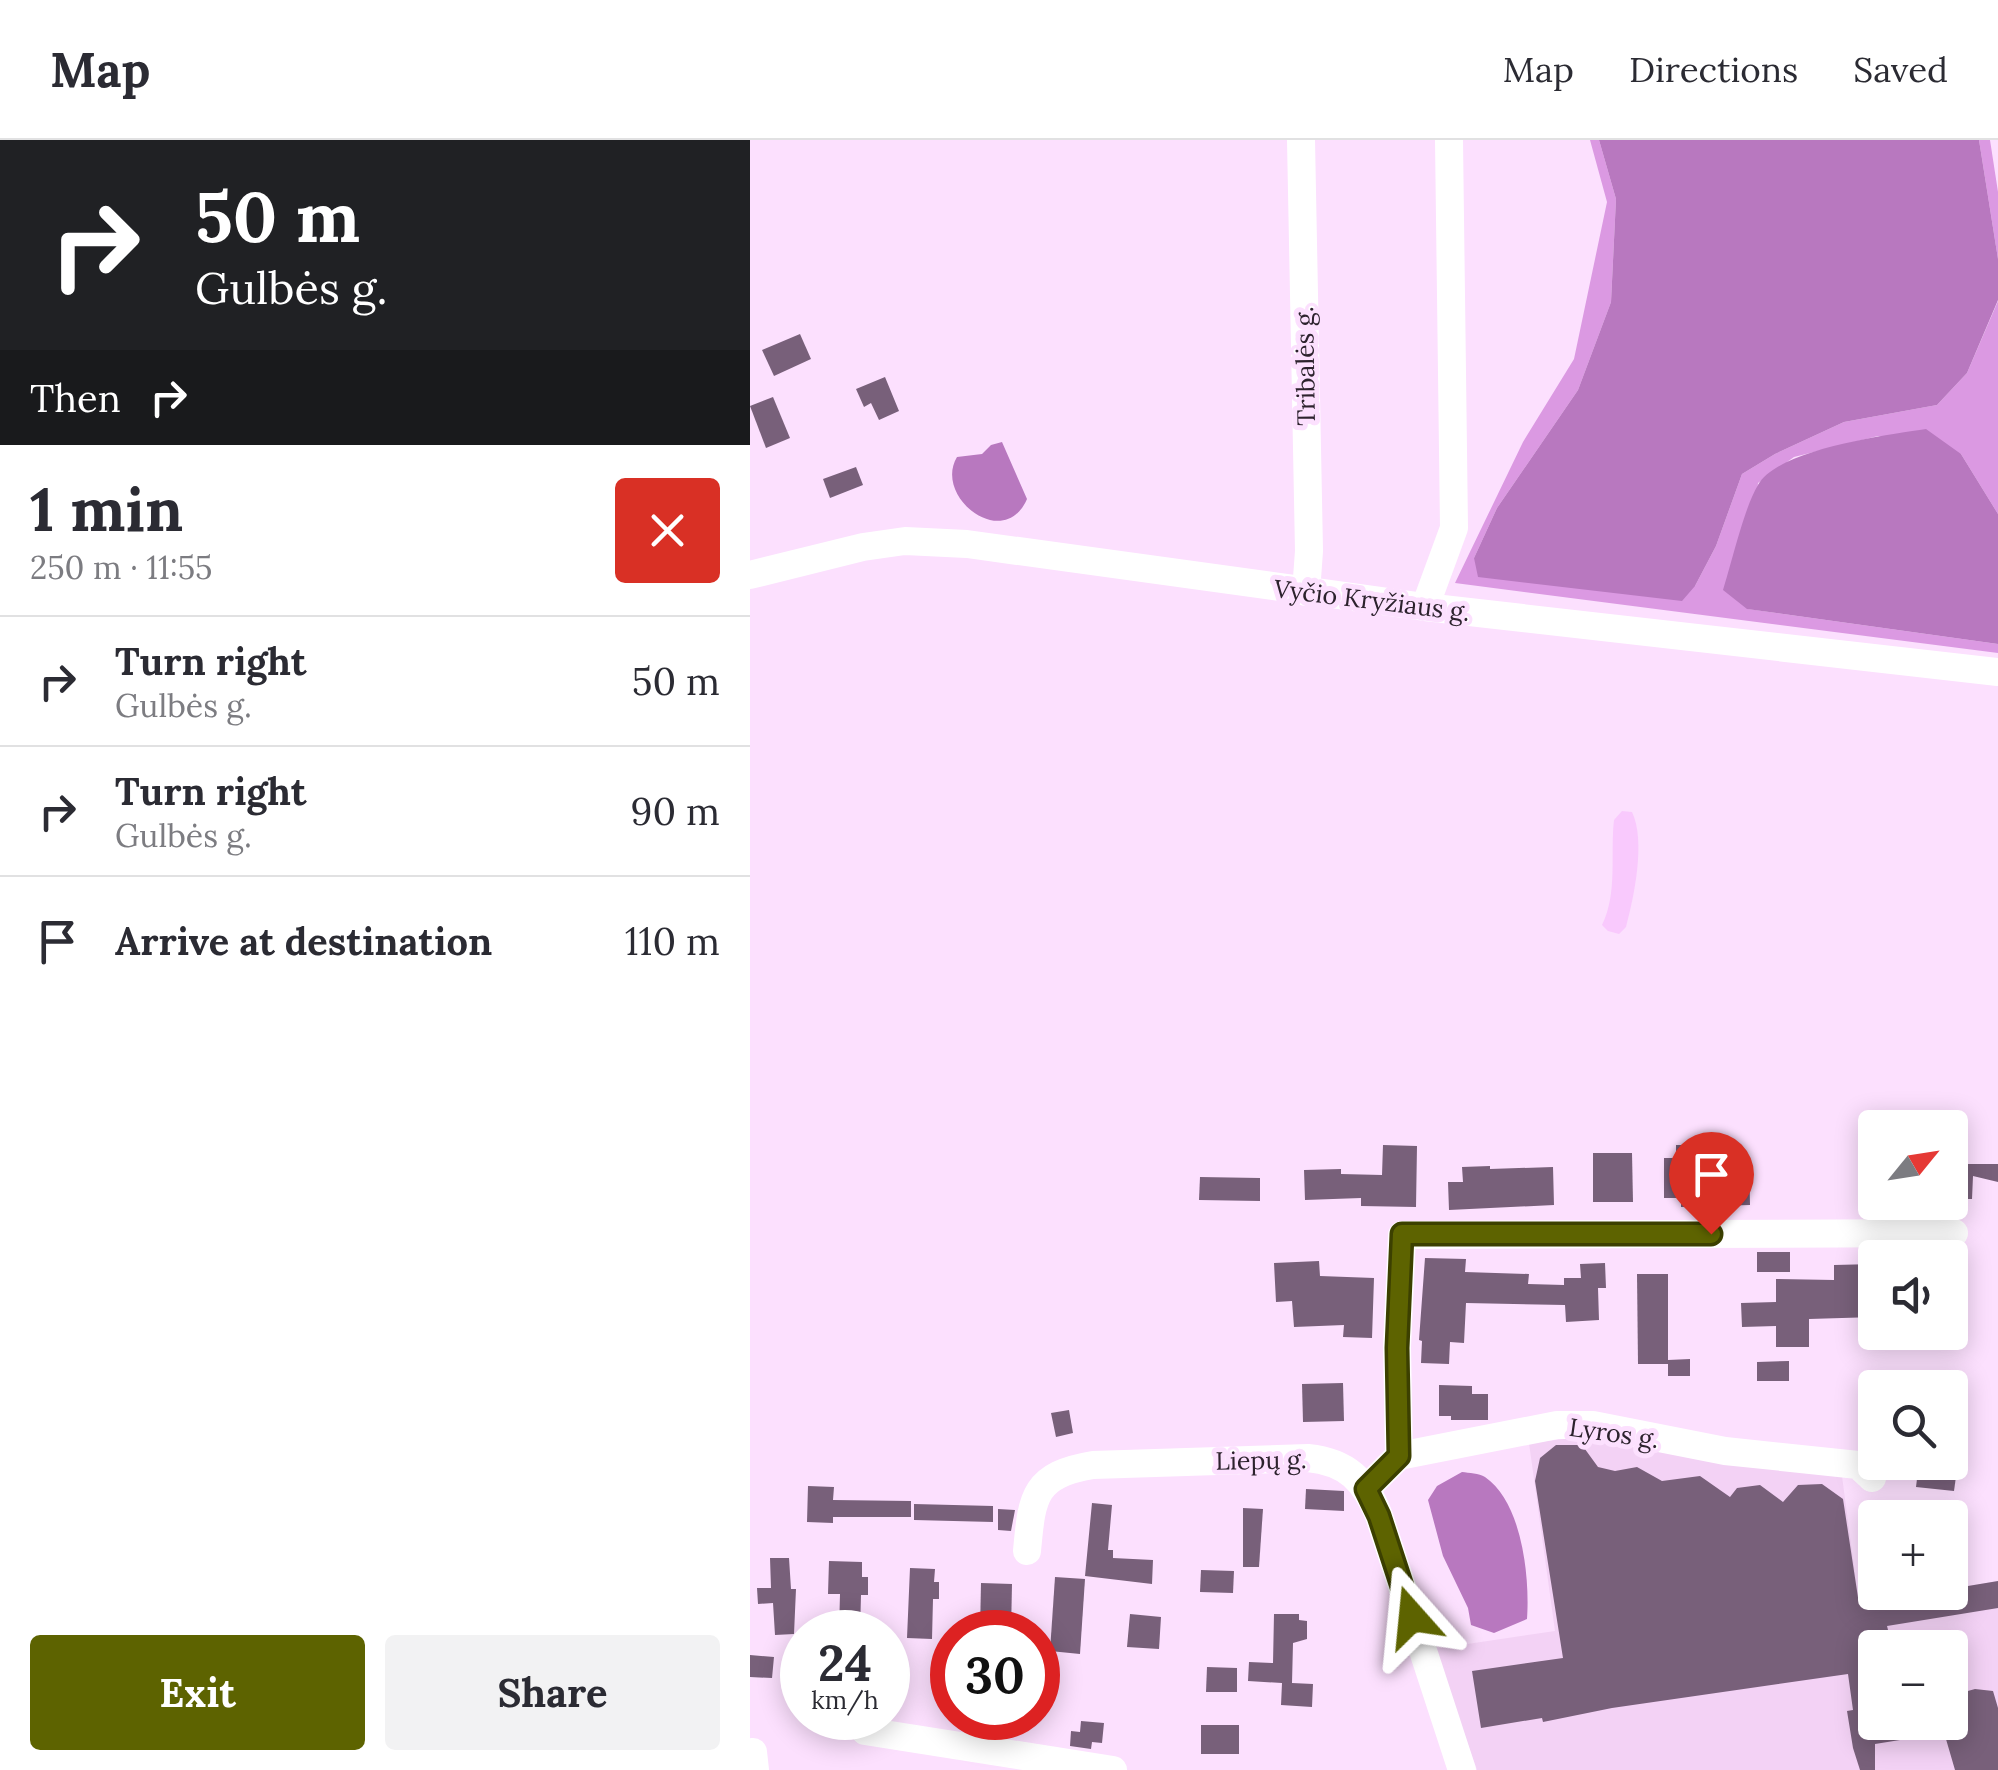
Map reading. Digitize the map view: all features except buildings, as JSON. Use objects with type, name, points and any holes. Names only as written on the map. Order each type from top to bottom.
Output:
[{"type":"street","name":"Tribalės g.","points":[[1301,140],[1309,551],[1306,592]]},
{"type":"street","points":[[1425,607],[1454,528],[1449,140]]},
{"type":"street","name":"Vyčio Kryžiaus g.","points":[[750,576],[863,546],[905,541],[966,544],[1425,607],[1998,672]]},
{"type":"street","points":[[1462,1770],[1379,1516],[1366,1489],[1399,1456],[1397,1348],[1402,1234],[1954,1233]]},
{"type":"street","name":"Lyros g.","points":[[1399,1456],[1557,1425],[1593,1425],[1725,1451],[1858,1465]]},
{"type":"street","name":"Liepų g.","points":[[1027,1551],[1036,1494],[1068,1469],[1308,1458],[1329,1460],[1345,1467],[1366,1489]]},
{"type":"street","points":[[910,1739],[1113,1770]]},
{"type":"shaded area","points":[[1590,140],[1599,140],[1616,199],[1611,302],[1578,390],[1497,508],[1474,558],[1695,586],[1716,546],[1742,474],[1844,422],[1937,405],[1967,373],[1998,301],[1998,514],[1961,454],[1878,436],[1794,457],[1758,483],[1748,609],[1998,644],[1998,653],[1455,583],[1523,442],[1574,359],[1607,202]]},
{"type":"shaded area","points":[[1599,140],[1979,140],[1998,259],[1998,300],[1967,373],[1937,405],[1844,422],[1742,474],[1716,546],[1695,586],[1682,601],[1478,577],[1474,558],[1497,508],[1578,390],[1611,302],[1616,199]]},
{"type":"shaded area","points":[[1979,140],[1990,140],[1998,192],[1998,259]]},
{"type":"shaded area","points":[[1926,429],[1961,454],[1998,514],[1998,644],[1747,609],[1723,590],[1748,507],[1758,485],[1769,473],[1810,453]]},
{"type":"shaded area","points":[[1002,442],[1027,499],[1016,514],[1003,520],[988,520],[963,502],[952,472],[957,457],[982,454],[991,445]]},
{"type":"shaded area","points":[[1622,811],[1632,812],[1638,853],[1629,915],[1619,934],[1602,925],[1612,887],[1614,820]]},
{"type":"shaded area","points":[[1590,1436],[1842,1476],[1858,1610],[1968,1610],[1968,1586],[1998,1581],[1998,1770],[1477,1770],[1434,1649],[1555,1631],[1529,1443]]},
{"type":"shaded area","points":[[1462,1472],[1483,1476],[1498,1489],[1515,1522],[1525,1562],[1527,1619],[1494,1633],[1471,1625],[1468,1608],[1443,1556],[1428,1500],[1437,1486]]},
{"type":"route","points":[[1412,1617],[1379,1516],[1366,1489],[1399,1456],[1397,1348],[1402,1234],[1711,1234]]}]
